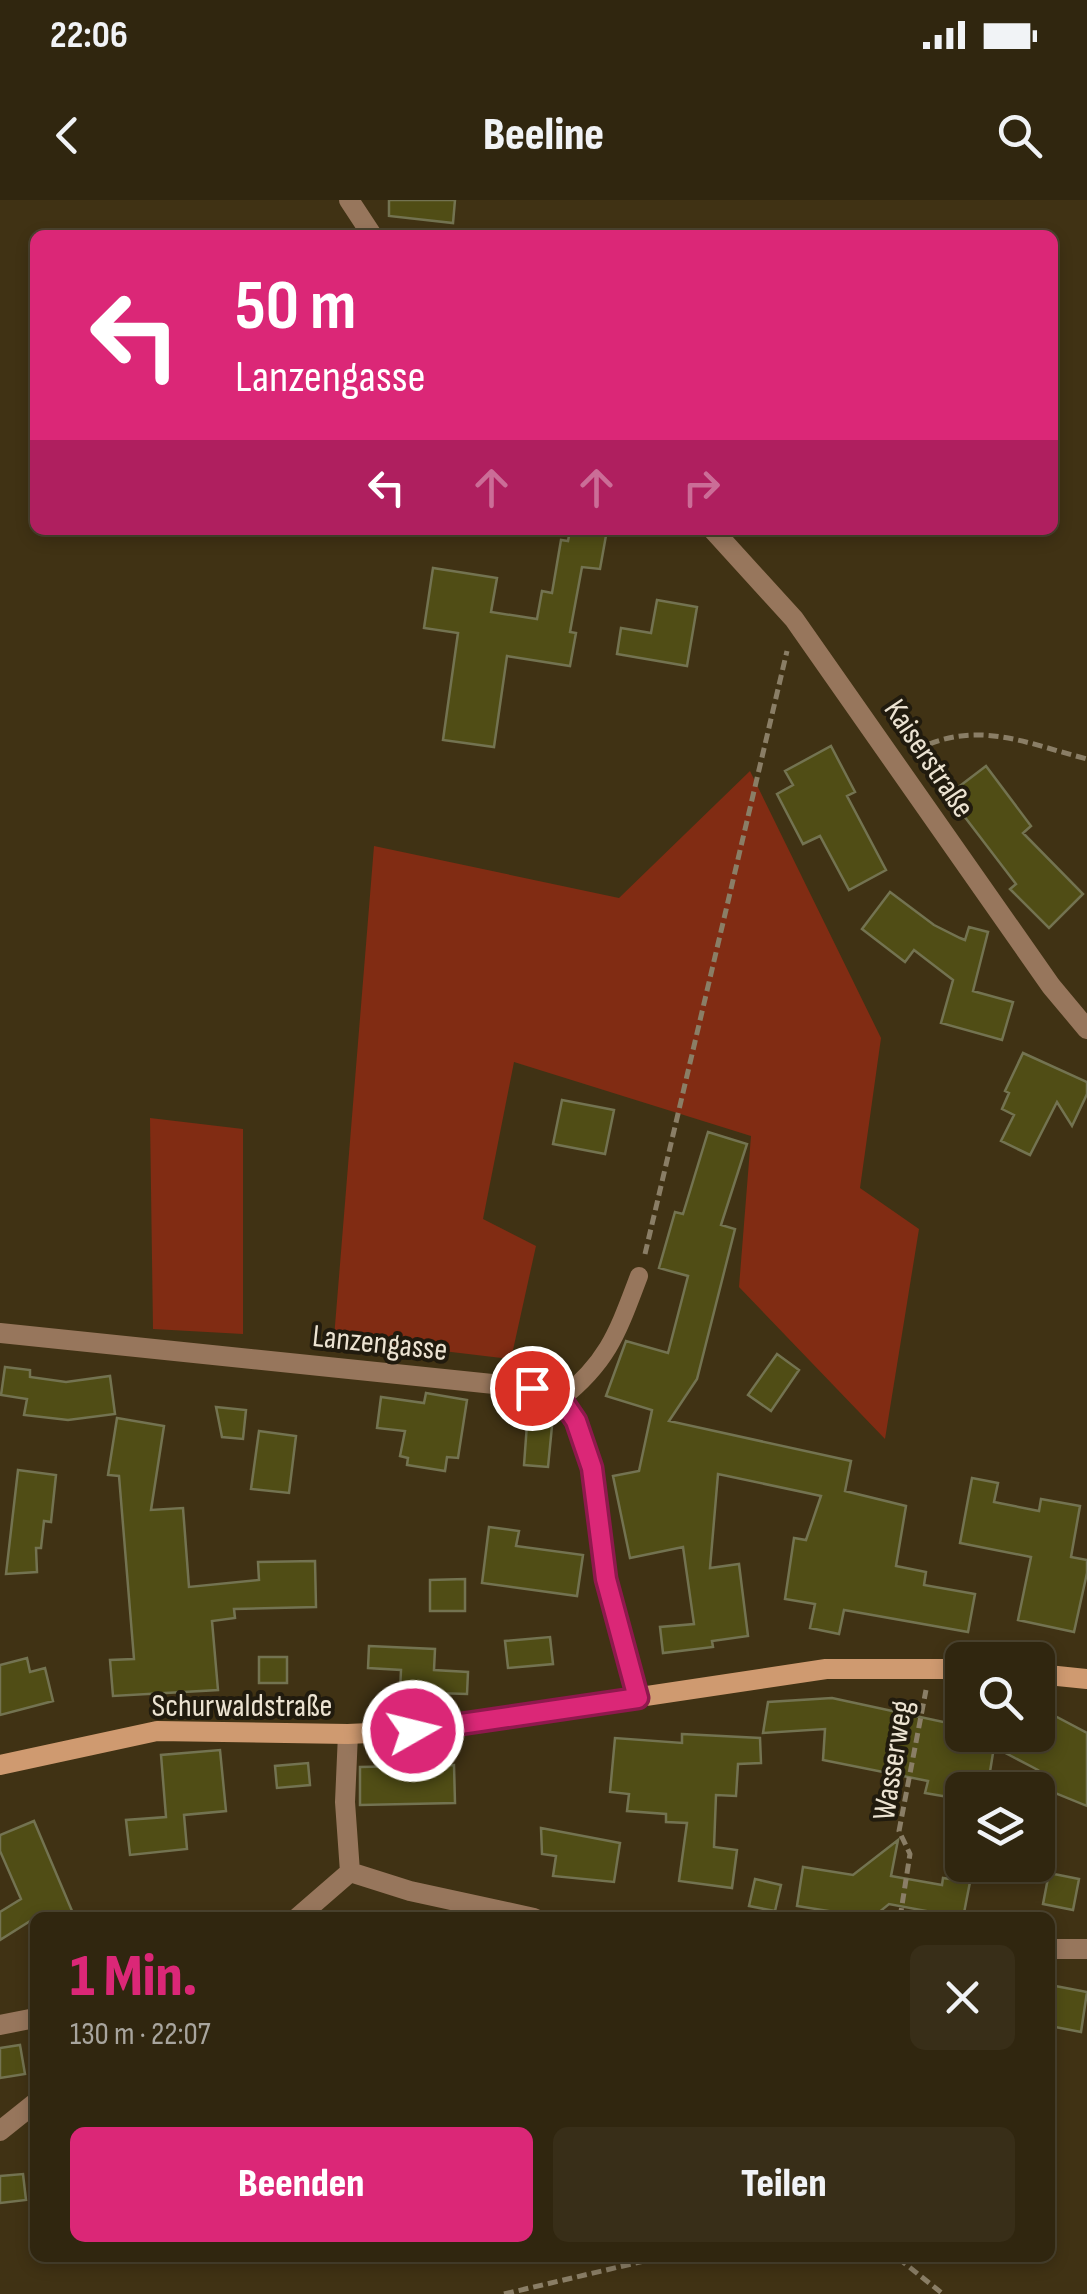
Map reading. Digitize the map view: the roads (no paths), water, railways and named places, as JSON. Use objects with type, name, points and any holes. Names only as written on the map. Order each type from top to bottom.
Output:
[{"type":"main road","name":"Schurwaldstraße","points":[[0,1765],[157,1731],[413,1731],[826,1669],[945,1668]]},
{"type":"main road","points":[[1055,1676],[1087,1679]]},
{"type":"street","points":[[350,200],[369,230]]},
{"type":"street","name":"Kaiserstraße","points":[[717,535],[794,619],[1051,986],[1087,1028]]},
{"type":"street","name":"Lanzengasse","points":[[0,1333],[532,1388],[561,1399]]},
{"type":"street","points":[[561,1399],[576,1421],[592,1468],[606,1579],[638,1698]]},
{"type":"street","points":[[348,1734],[345,1802],[350,1872]]},
{"type":"street","points":[[304,1912],[350,1872]]},
{"type":"street","points":[[350,1872],[410,1891],[506,1912]]},
{"type":"street","points":[[1055,1950],[1087,1949]]},
{"type":"street","points":[[0,2025],[30,2019]]},
{"type":"street","points":[[0,2131],[30,2107]]},
{"type":"lane","points":[[561,1399],[586,1380],[608,1353],[639,1276]]}]
